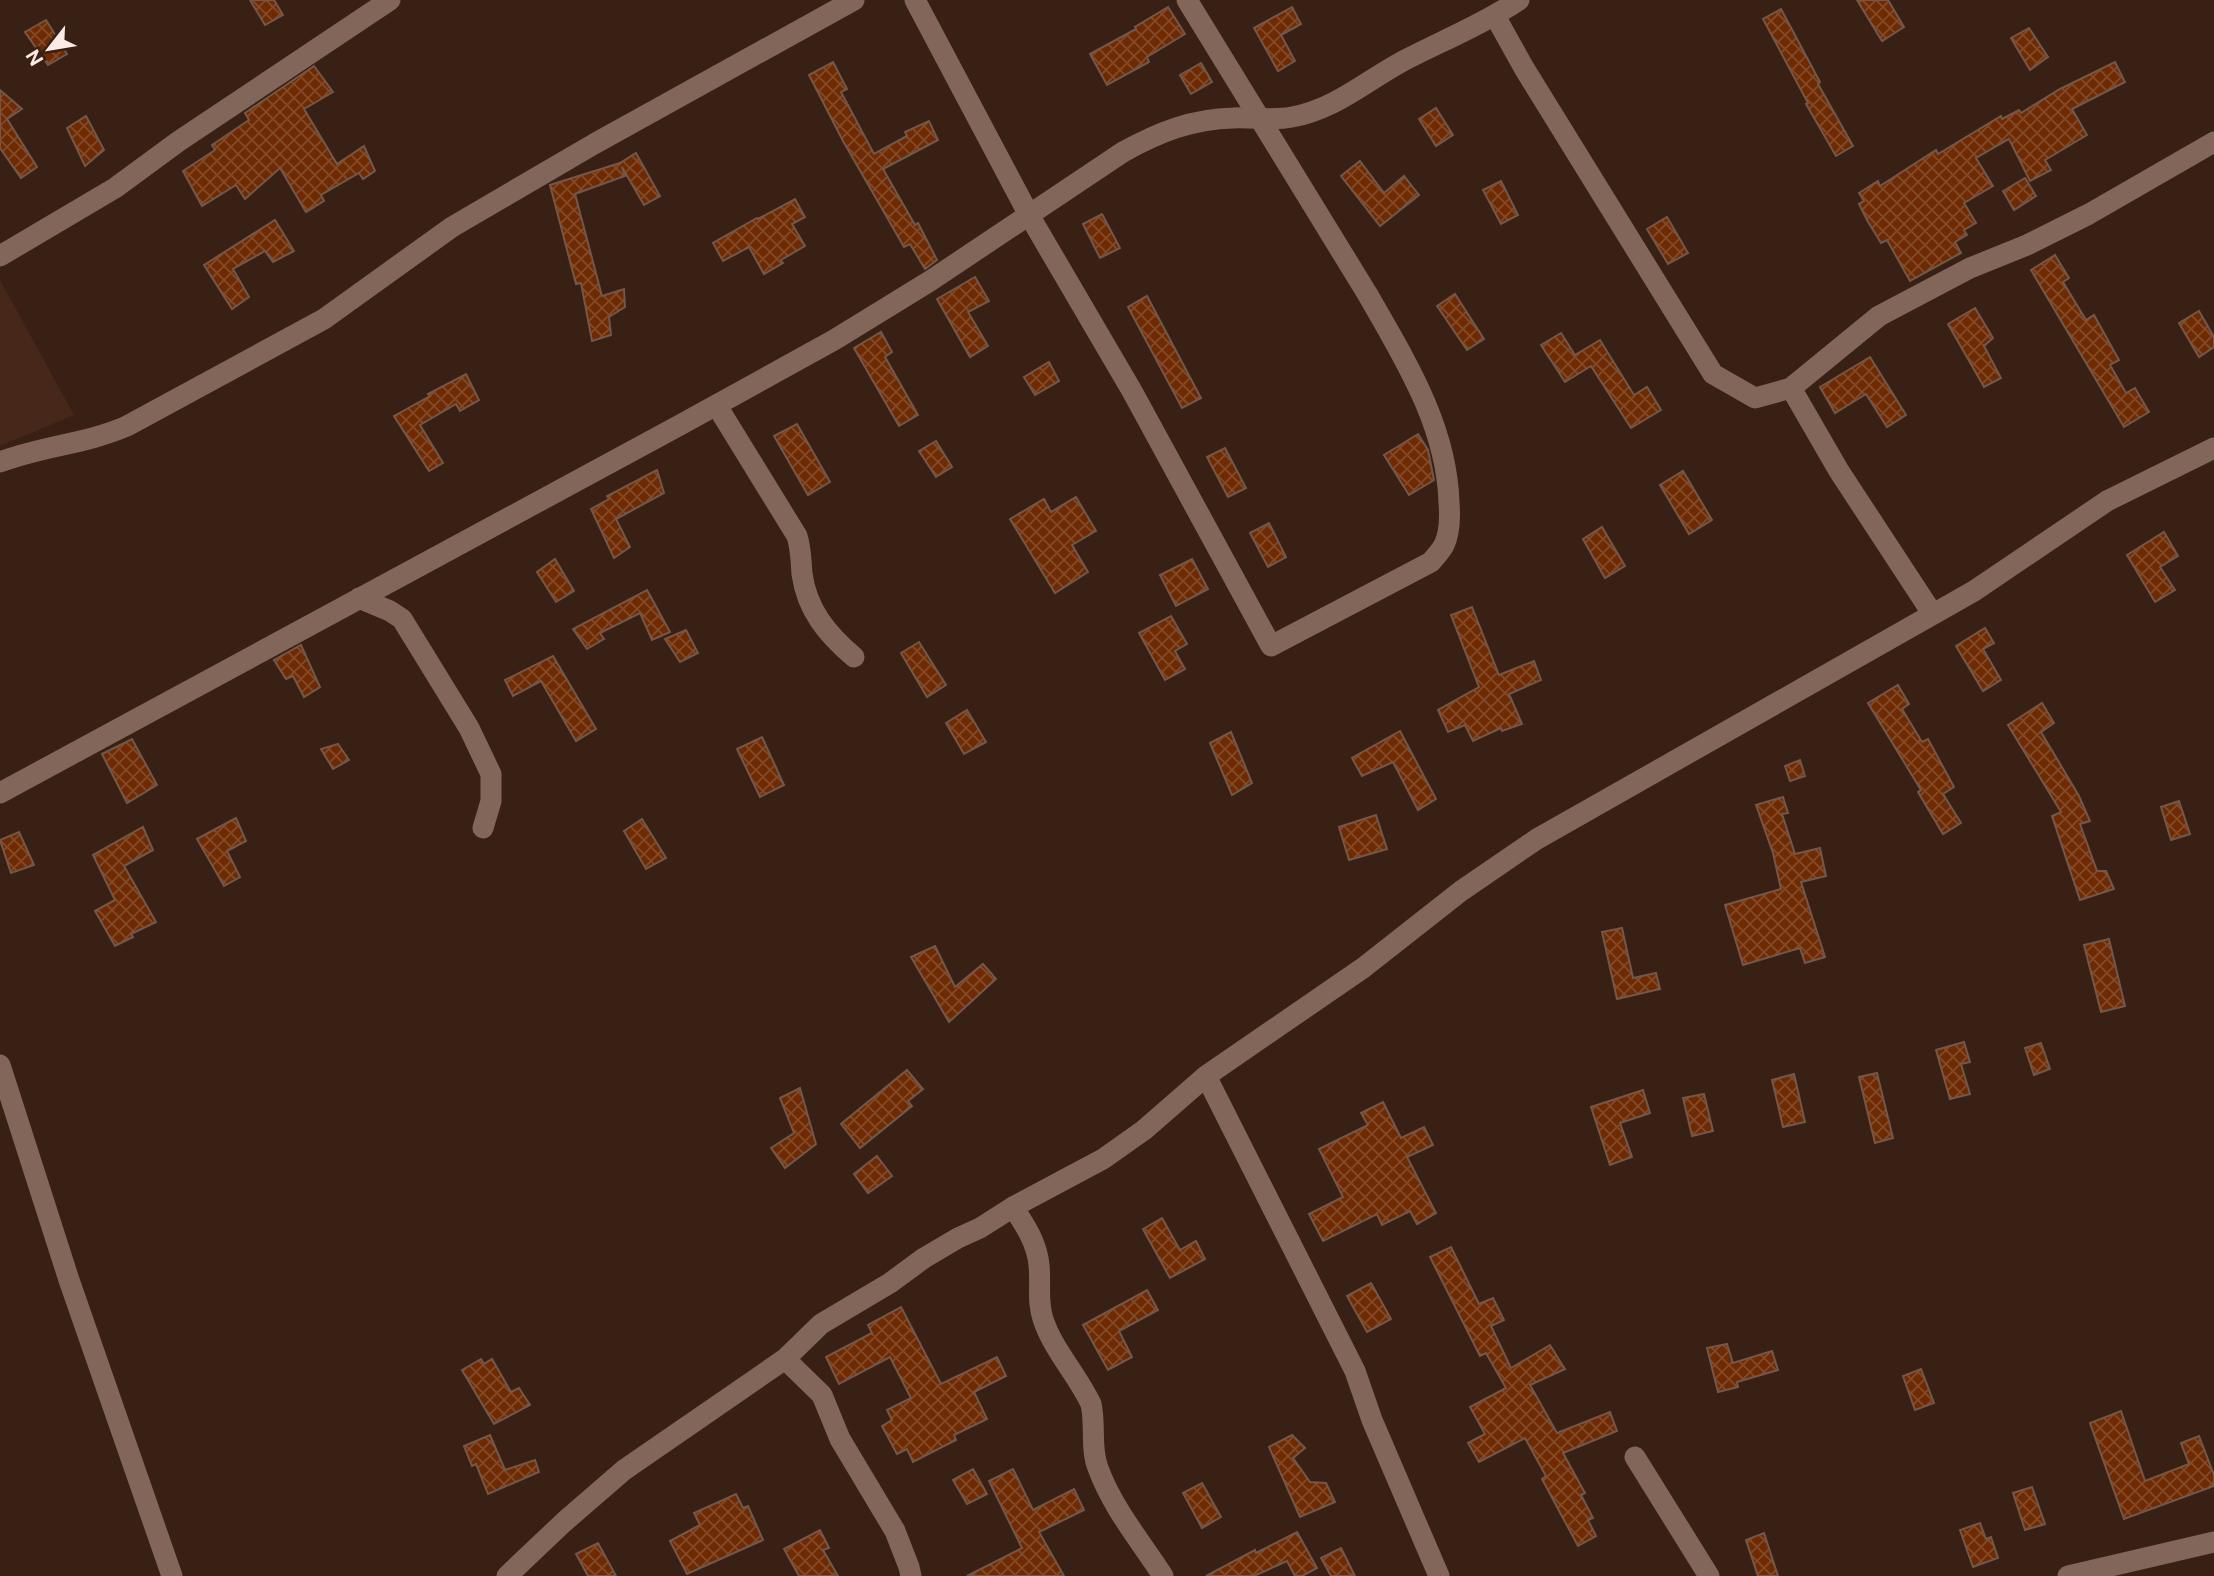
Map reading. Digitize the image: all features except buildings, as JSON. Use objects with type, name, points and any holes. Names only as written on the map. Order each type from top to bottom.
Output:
[{"type":"street","points":[[0,256],[115,188],[200,127],[390,0]]},
{"type":"street","points":[[0,462],[35,451],[97,438],[127,426],[324,319],[452,227],[535,178],[854,0]]},
{"type":"street","points":[[915,0],[1030,215],[1132,391],[1271,646],[1431,562],[1445,544],[1450,521],[1449,489],[1445,459],[1418,386],[1368,295],[1187,0]]},
{"type":"street","points":[[0,793],[717,406],[834,340],[1123,152],[1168,129],[1203,120],[1275,120],[1318,110],[1358,90],[1403,61],[1495,16],[1518,0]]},
{"type":"street","points":[[1495,16],[1524,68],[1713,374],[1755,398],[1791,388],[1878,316],[1970,268],[2027,245],[2089,214],[2214,142]]},
{"type":"street","points":[[1791,388],[1839,471],[1932,613]]},
{"type":"street","points":[[717,406],[797,536],[803,578],[821,625],[831,638],[854,657]]},
{"type":"street","points":[[507,1576],[624,1470],[785,1359],[821,1324],[890,1283],[924,1258],[1113,1152],[1144,1130],[1206,1076],[1363,968],[1461,891],[1537,839],[1974,591],[2107,500],[2214,448]]},
{"type":"street","points":[[359,598],[402,619],[469,728],[491,774],[491,801],[483,828]]},
{"type":"street","points":[[0,1065],[69,1280],[172,1576]]},
{"type":"street","points":[[1206,1076],[1355,1371],[1372,1420],[1439,1576]]},
{"type":"street","points":[[1013,1207],[1037,1249],[1040,1268],[1038,1289],[1043,1320],[1091,1404],[1094,1416],[1094,1452],[1098,1467],[1110,1493],[1163,1576]]},
{"type":"street","points":[[785,1359],[822,1395],[840,1439],[895,1531],[911,1576]]},
{"type":"street","points":[[1634,1457],[1709,1576]]},
{"type":"street","points":[[2068,1576],[2214,1542]]},
{"type":"shaded area","points":[[0,280],[74,415],[0,446]]}]
